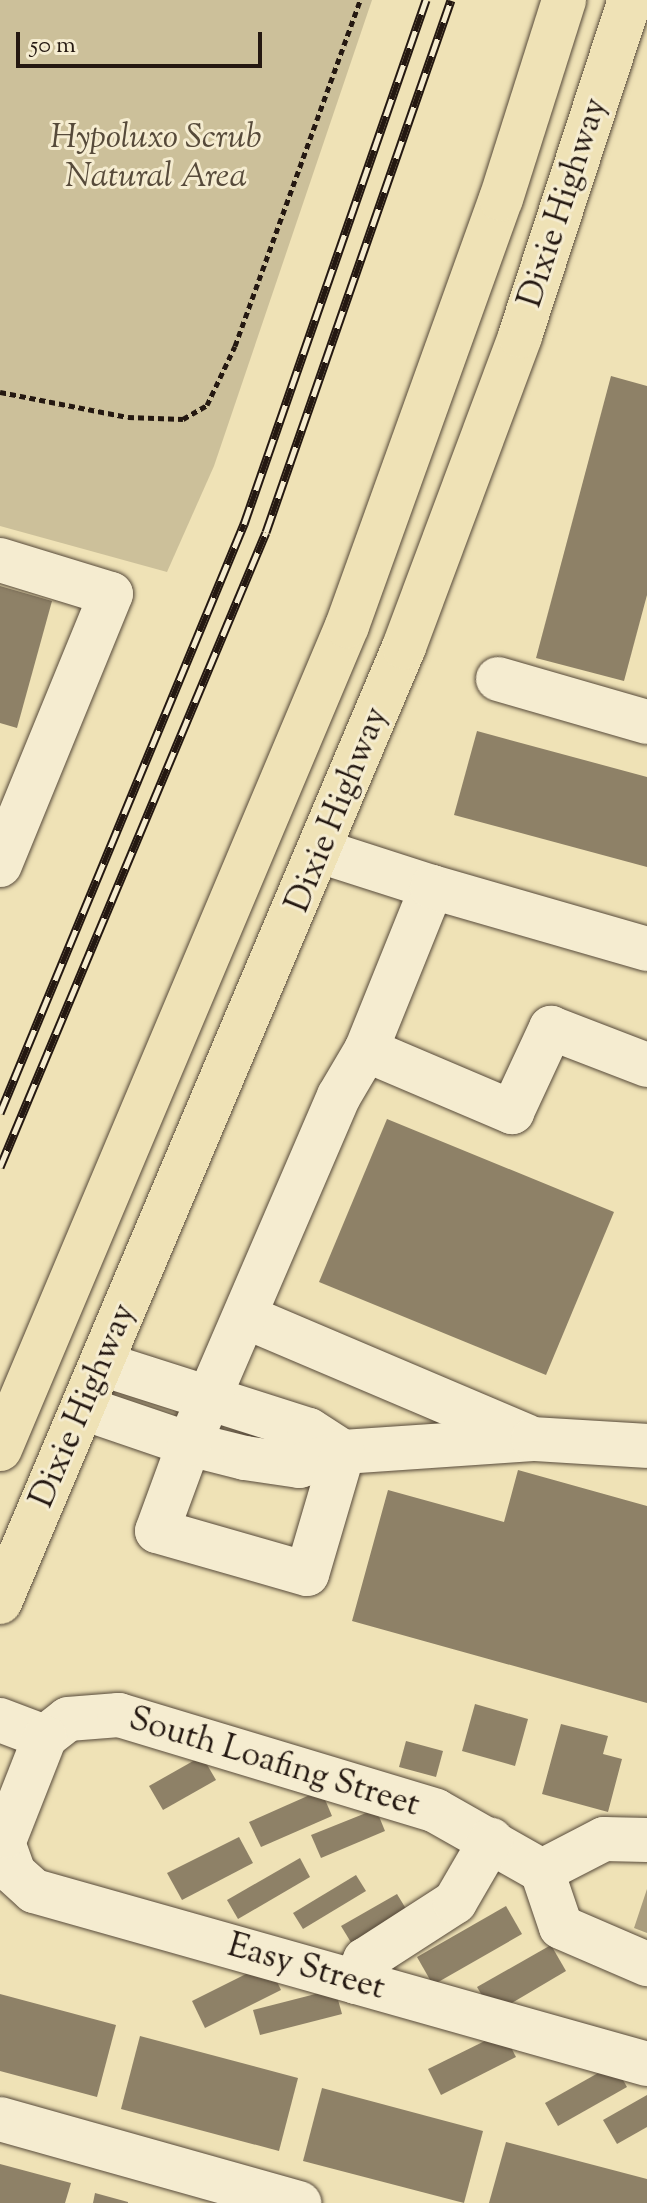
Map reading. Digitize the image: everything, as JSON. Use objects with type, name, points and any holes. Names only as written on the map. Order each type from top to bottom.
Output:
[{"type":"main road","name":"Dixie Highway","points":[[0,1449],[347,626],[496,213],[564,0]]},
{"type":"main road","name":"Dixie Highway","points":[[0,1602],[323,852],[404,647],[520,336],[630,0]]},
{"type":"main road","points":[[347,626],[404,647]]},
{"type":"main road","points":[[63,1302],[83,1408]]},
{"type":"street","points":[[0,560],[111,594],[0,865]]},
{"type":"street","points":[[498,679],[647,722]]},
{"type":"street","points":[[323,852],[647,949]]},
{"type":"street","points":[[343,1452],[307,1574],[157,1531],[189,1444],[366,1050],[432,887]]},
{"type":"street","points":[[366,1050],[512,1112],[551,1028],[647,1065]]},
{"type":"street","points":[[246,1317],[533,1439]]},
{"type":"street","points":[[102,1364],[210,1401],[309,1430],[343,1452]]},
{"type":"street","points":[[83,1408],[189,1444],[299,1466],[343,1452],[533,1439],[647,1446]]},
{"type":"street","name":"South Loafing Street","points":[[45,1737],[68,1719],[119,1715],[436,1811],[542,1871]]},
{"type":"street","points":[[0,1720],[45,1737],[5,1855]]},
{"type":"street","points":[[647,1840],[604,1839],[542,1871],[561,1927],[647,1964]]},
{"type":"street","points":[[356,1982],[365,1960],[455,1902],[491,1840]]},
{"type":"street","name":"Easy Street","points":[[5,1855],[34,1891],[647,2064]]},
{"type":"street","points":[[0,2119],[299,2203]]},
{"type":"path","points":[[0,392],[128,417],[183,419],[207,405],[235,346],[360,0]]},
{"type":"green space","name":"Hypoluxo Scrub Natural Area","points":[[0,0],[372,0],[214,466],[167,572],[0,526]]},
{"type":"shaded area","points":[[647,1889],[647,1933],[634,1928]]},
{"type":"building","points":[[611,376],[647,386],[647,595],[624,681],[536,658]]},
{"type":"building","points":[[0,586],[52,601],[17,728],[0,723]]},
{"type":"building","points":[[477,731],[647,777],[647,867],[454,815]]},
{"type":"building","points":[[387,1119],[614,1212],[546,1375],[319,1282]]},
{"type":"building","points":[[518,1470],[647,1506],[647,1703],[352,1621],[388,1490],[504,1522]]},
{"type":"building","points":[[475,1704],[528,1719],[515,1766],[462,1751]]},
{"type":"building","points":[[561,1724],[608,1736],[603,1754],[622,1759],[608,1812],[542,1794]]},
{"type":"building","points":[[406,1741],[443,1751],[436,1777],[399,1767]]},
{"type":"building","points":[[202,1756],[216,1780],[163,1810],[149,1786]]},
{"type":"building","points":[[321,1790],[332,1816],[261,1847],[249,1822]]},
{"type":"building","points":[[376,1809],[385,1831],[321,1858],[311,1835]]},
{"type":"building","points":[[239,1837],[253,1863],[182,1900],[167,1873]]},
{"type":"building","points":[[300,1858],[310,1877],[238,1919],[227,1900]]},
{"type":"building","points":[[356,1875],[366,1891],[303,1929],[293,1913]]},
{"type":"building","points":[[397,1894],[411,1917],[355,1949],[341,1926]]},
{"type":"building","points":[[506,1906],[522,1934],[433,1985],[417,1957]]},
{"type":"building","points":[[551,1945],[566,1971],[493,2014],[477,1987]]},
{"type":"building","points":[[268,1963],[281,1990],[205,2028],[192,2001]]},
{"type":"building","points":[[335,1989],[342,2014],[260,2035],[253,2010]]},
{"type":"building","points":[[0,1994],[116,2025],[97,2097],[0,2071]]},
{"type":"building","points":[[503,2032],[516,2057],[441,2095],[428,2069]]},
{"type":"building","points":[[140,2036],[298,2078],[279,2151],[121,2109]]},
{"type":"building","points":[[614,2064],[627,2087],[558,2126],[545,2103]]},
{"type":"building","points":[[322,2088],[483,2131],[464,2203],[303,2161]]},
{"type":"building","points":[[647,2095],[647,2127],[617,2144],[603,2120]]},
{"type":"building","points":[[506,2142],[647,2179],[647,2203],[489,2203]]},
{"type":"building","points":[[0,2164],[71,2183],[65,2203],[0,2203]]},
{"type":"building","points":[[95,2193],[128,2202],[128,2203],[93,2203]]},
{"type":"railway","points":[[0,1113],[244,524],[426,0]]},
{"type":"railway","points":[[0,1167],[266,532],[451,0]]}]
